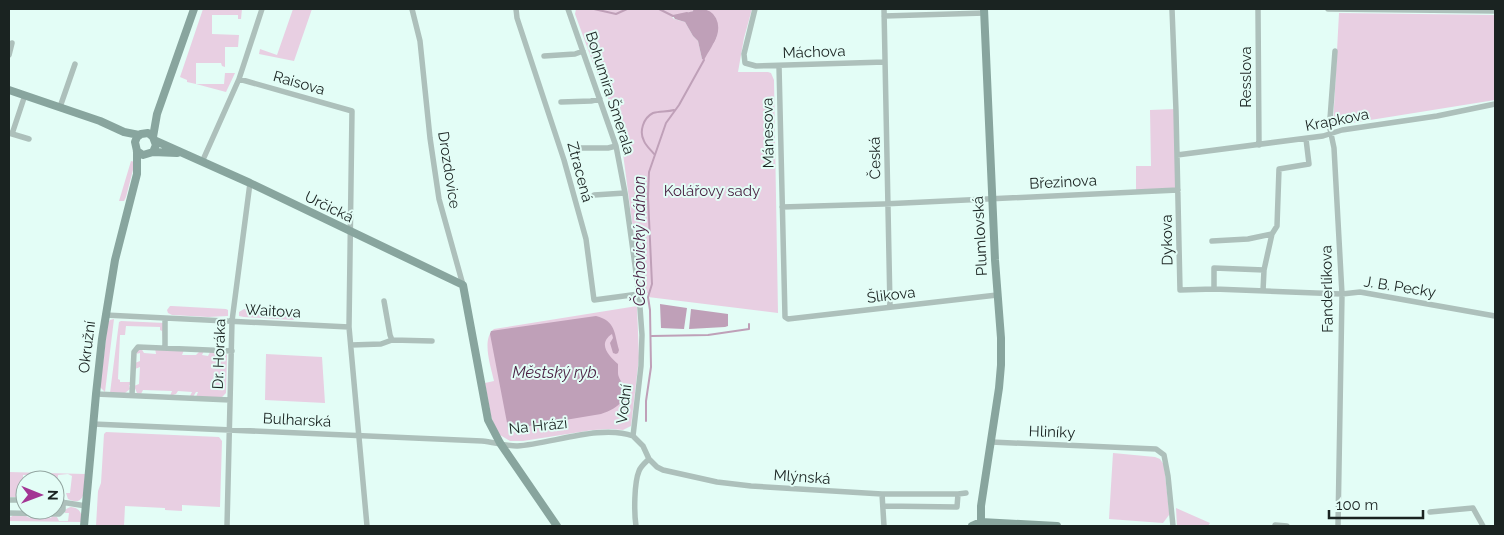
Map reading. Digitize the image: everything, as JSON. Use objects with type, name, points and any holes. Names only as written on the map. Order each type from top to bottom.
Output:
[{"type":"street","points":[[124,132],[143,155],[151,153],[156,148],[157,114],[194,9]]},
{"type":"street","points":[[202,162],[239,79],[262,9]]},
{"type":"street","name":"Drozdovice","points":[[412,9],[420,41],[430,138],[439,199],[463,285],[472,333]]},
{"type":"street","name":"Ztracená","points":[[516,9],[517,18],[561,149],[586,239],[594,300],[639,294]]},
{"type":"street","name":"Bohumíra Šmerala","points":[[568,9],[616,146],[625,193],[640,305]]},
{"type":"street","name":"Máchova","points":[[755,9],[744,54],[745,63],[756,66],[779,66],[885,62]]},
{"type":"street","name":"Česká","points":[[884,9],[890,307]]},
{"type":"street","name":"Dykova","points":[[1172,9],[1176,111],[1180,155],[1178,190],[1180,290]]},
{"type":"street","name":"Resslova","points":[[1258,9],[1259,145]]},
{"type":"street","points":[[1328,9],[1495,11]]},
{"type":"street","points":[[884,16],[985,11]]},
{"type":"street","name":"Plumlovská","points":[[981,524],[981,506],[1001,365],[985,11]]},
{"type":"street","points":[[9,55],[12,43]]},
{"type":"street","points":[[544,56],[575,54],[583,51]]},
{"type":"street","name":"Fanderlíkova","points":[[1335,51],[1330,119],[1334,148],[1342,294],[1338,526]]},
{"type":"street","points":[[60,107],[75,64]]},
{"type":"street","name":"Mánesova","points":[[779,66],[784,312],[785,317],[788,319]]},
{"type":"street","name":"Raisova","points":[[239,79],[352,111],[350,232]]},
{"type":"street","points":[[9,90],[108,124],[124,132],[149,134],[155,139]]},
{"type":"street","points":[[25,95],[10,133],[29,139]]},
{"type":"street","points":[[561,102],[600,99]]},
{"type":"street","name":"Krapkova","points":[[1180,155],[1326,136],[1342,130],[1437,116],[1495,104]]},
{"type":"street","points":[[136,148],[135,140],[157,114]]},
{"type":"street","name":"Určická","points":[[155,139],[463,285]]},
{"type":"street","points":[[1264,290],[1264,270],[1272,234],[1277,226],[1279,169],[1309,164],[1306,139]]},
{"type":"street","points":[[577,148],[608,148],[616,146]]},
{"type":"street","name":"Okružní","points":[[84,526],[105,315],[120,240],[137,174],[136,148]]},
{"type":"street","name":"Určická","points":[[151,153],[184,154]]},
{"type":"street","name":"Okružní","points":[[137,174],[151,153]]},
{"type":"street","name":"Dr. Horáka","points":[[227,526],[232,321],[250,183]]},
{"type":"street","name":"Březinova","points":[[782,207],[889,204],[1178,190]]},
{"type":"street","points":[[594,194],[625,193]]},
{"type":"street","points":[[350,232],[349,327],[367,526]]},
{"type":"street","points":[[1212,241],[1248,239],[1272,234]]},
{"type":"street","points":[[1214,289],[1214,268],[1264,270]]},
{"type":"street","name":"J. B. Pecky","points":[[1180,290],[1264,290],[1342,294],[1360,292],[1495,316]]},
{"type":"street","name":"Šlikova","points":[[788,319],[997,295]]},
{"type":"street","points":[[384,301],[392,340]]},
{"type":"street","name":"Vodní","points":[[640,305],[642,335],[641,366],[633,436],[650,459]]},
{"type":"street","name":"Waitova","points":[[105,315],[349,327]]},
{"type":"street","points":[[165,318],[165,347]]},
{"type":"street","name":"Na Hrázi","points":[[472,333],[488,420],[500,443],[515,446],[600,433],[633,436]]},
{"type":"street","points":[[351,345],[381,344],[392,340],[432,341]]},
{"type":"street","points":[[132,396],[135,350],[141,346],[232,351]]},
{"type":"street","points":[[96,394],[230,400]]},
{"type":"street","name":"Bulharská","points":[[93,424],[500,443]]},
{"type":"street","name":"Hliníky","points":[[991,442],[1156,449],[1164,455],[1173,526]]},
{"type":"street","points":[[500,443],[557,526]]},
{"type":"street","points":[[636,526],[634,515],[638,473],[650,459]]},
{"type":"street","name":"Mlýnská","points":[[650,459],[663,470],[717,482],[882,494],[966,494]]},
{"type":"street","points":[[882,494],[884,526]]},
{"type":"street","points":[[883,506],[957,506],[958,494]]},
{"type":"street","points":[[65,502],[86,506]]},
{"type":"street","points":[[1430,512],[1473,508],[1483,526]]},
{"type":"street","points":[[972,526],[981,524],[1057,526]]},
{"type":"street","points":[[1275,525],[1287,526]]},
{"type":"green space","points":[[203,9],[242,9],[241,19],[238,19],[238,15],[212,15],[212,34],[239,35],[238,47],[225,47],[225,67],[221,63],[196,63],[196,84],[187,82],[187,80],[180,77]]},
{"type":"green space","points":[[293,9],[312,9],[294,61],[259,54],[260,49],[277,55]]},
{"type":"green space","name":"Kolářovy sady","points":[[576,9],[702,9],[752,9],[744,38],[738,72],[768,72],[771,73],[774,80],[778,313],[648,297],[649,293],[644,294],[643,303],[619,124],[594,66],[575,14]],"holes":[[[702,9],[706,10],[714,18],[718,30],[715,40],[702,59],[698,41],[685,22],[672,17]]]},
{"type":"green space","points":[[1339,13],[1495,15],[1495,100],[1333,126]]},
{"type":"green space","points":[[225,73],[235,73],[226,92],[196,84],[224,84]]},
{"type":"green space","points":[[1176,109],[1178,190],[1136,192],[1136,166],[1151,166],[1150,110]]},
{"type":"green space","points":[[131,161],[135,162],[126,197],[124,201],[119,201]]},
{"type":"green space","points":[[170,306],[228,310],[228,316],[208,317],[172,315],[167,310]]},
{"type":"green space","name":"Městský ryb.","points":[[637,306],[639,358],[631,426],[623,430],[593,430],[523,441],[510,441],[500,435],[491,416],[485,383],[494,381],[487,346],[490,334],[494,329]]},
{"type":"green space","points":[[244,309],[294,311],[297,317],[293,320],[239,316],[239,312]]},
{"type":"green space","points":[[114,319],[105,392],[100,387],[108,323]]},
{"type":"green space","points":[[119,322],[165,323],[163,340],[160,327],[126,326],[125,335],[120,335],[118,379],[120,382],[131,382],[131,385],[129,385],[130,389],[125,393],[110,393]]},
{"type":"green space","points":[[141,348],[144,353],[156,354],[155,348],[184,350],[182,355],[196,355],[200,351],[204,351],[202,355],[208,356],[210,352],[226,353],[226,393],[221,398],[196,397],[198,392],[193,397],[190,396],[192,392],[178,391],[170,396],[172,391],[143,390],[141,394],[137,393],[134,386],[139,384],[140,367],[135,369],[135,363],[140,361],[140,353],[136,354]]},
{"type":"green space","points":[[266,354],[322,357],[325,403],[265,400]]},
{"type":"green space","points":[[106,432],[219,437],[222,441],[220,507],[182,505],[182,511],[165,510],[165,508],[125,506],[124,526],[96,526],[104,434]]},
{"type":"green space","points":[[1113,453],[1160,459],[1164,465],[1169,511],[1169,515],[1163,523],[1109,519]]},
{"type":"green space","points":[[9,472],[15,472],[15,497],[9,497]]},
{"type":"green space","points":[[65,473],[85,474],[83,495],[79,501],[68,499],[66,493],[70,493],[72,476]]},
{"type":"green space","points":[[71,507],[77,508],[82,516],[82,522],[9,521],[9,516],[13,515],[15,515],[15,520],[68,521],[69,513],[65,513],[66,509]]},
{"type":"green space","points":[[1176,508],[1210,523],[1208,526],[1177,526]]},
{"type":"water","points":[[702,9],[709,12],[714,18],[718,30],[715,41],[704,60],[702,59],[698,41],[685,22],[675,19],[673,16]]},
{"type":"water","points":[[660,304],[687,308],[684,329],[661,328]]},
{"type":"water","points":[[691,309],[728,314],[728,326],[689,329]]},
{"type":"water","name":"Městský ryb.","points":[[596,316],[603,318],[611,324],[615,333],[618,353],[613,353],[610,343],[613,338],[612,334],[605,342],[605,346],[608,354],[618,364],[618,375],[624,388],[621,402],[614,408],[601,414],[508,428],[490,334],[491,331]]},
{"type":"waterway","name":"Čechovický náhon","points":[[594,9],[616,14],[627,9]]},
{"type":"waterway","name":"Čechovický náhon","points":[[659,9],[673,16],[687,13]]},
{"type":"waterway","name":"Čechovický náhon","points":[[694,11],[702,10],[712,14],[717,24],[716,36],[713,42]]},
{"type":"waterway","name":"Čechovický náhon","points":[[646,421],[646,401],[651,367],[648,297],[652,284],[648,197],[649,172],[666,123],[679,105],[704,60]]},
{"type":"waterway","points":[[654,154],[646,145],[642,134],[644,122],[653,113],[674,110]]},
{"type":"waterway","points":[[652,336],[708,335],[749,329],[749,324]]}]
